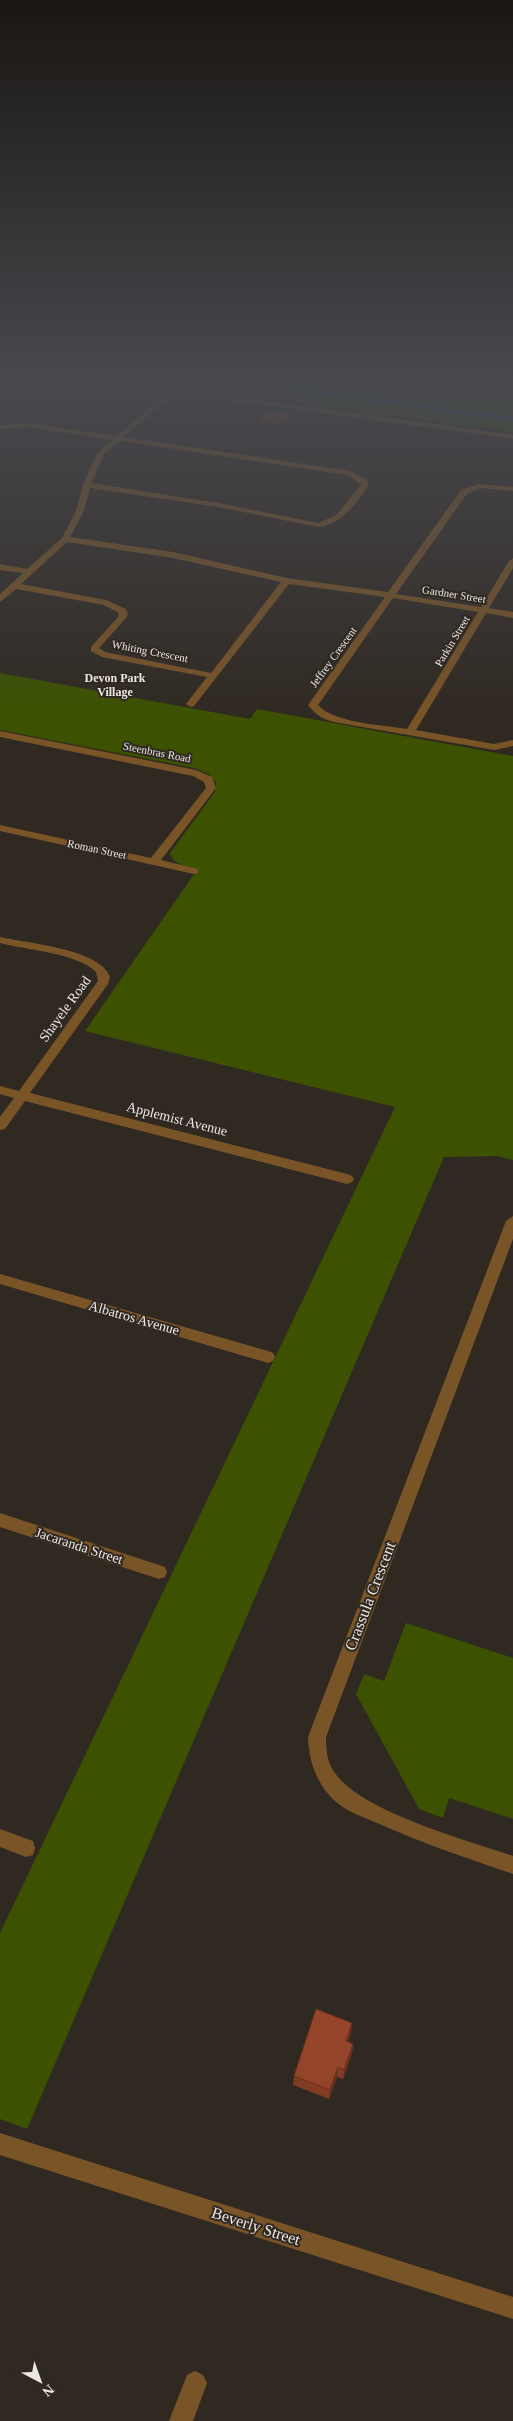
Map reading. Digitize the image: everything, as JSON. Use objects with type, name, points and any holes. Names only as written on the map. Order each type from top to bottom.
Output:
[{"type":"street","points":[[0,599],[66,539],[80,511],[84,496]]},
{"type":"street","points":[[162,496],[319,525],[326,525],[336,520],[356,496]]},
{"type":"street","name":"Jeffrey Crescent","points":[[461,496],[313,705],[316,711],[334,719],[494,747],[513,743]]},
{"type":"street","points":[[66,539],[173,555],[287,582],[392,595]]},
{"type":"street","name":"Parkin Street","points":[[410,732],[513,561]]},
{"type":"street","points":[[0,567],[30,572]]},
{"type":"street","points":[[191,704],[287,582]]},
{"type":"street","name":"Whiting Crescent","points":[[15,586],[106,603],[123,610],[122,618],[94,649],[102,654],[214,676]]},
{"type":"street","name":"Gardner Street","points":[[392,595],[513,615]]},
{"type":"street","name":"Steenbras Road","points":[[0,734],[196,773],[206,777],[211,784],[211,788],[155,861]]},
{"type":"street","name":"Roman Street","points":[[0,828],[194,871]]},
{"type":"street","name":"Shayele Road","points":[[0,940],[86,960],[99,968],[104,980],[0,1126]]},
{"type":"street","name":"Applemist Avenue","points":[[0,1090],[347,1179]]},
{"type":"street","name":"Crassula Crescent","points":[[513,1221],[317,1737],[317,1758],[327,1777],[340,1794],[365,1810],[403,1826],[513,1865]]},
{"type":"street","name":"Albatros Avenue","points":[[0,1279],[268,1357]]},
{"type":"street","name":"Jacaranda Street","points":[[0,1520],[158,1572]]},
{"type":"street","points":[[0,1838],[26,1848]]},
{"type":"street","name":"Beverly Street","points":[[0,2144],[513,2308]]},
{"type":"street","points":[[181,2421],[195,2383]]},
{"type":"green space","points":[[0,673],[250,719],[257,709],[513,756],[513,1160],[498,1156],[444,1157],[27,2129],[0,2119],[0,1933],[395,1107],[85,1031],[197,870],[177,863],[170,853],[215,792],[216,783],[209,774],[194,768],[0,730]]},
{"type":"green space","points":[[406,1623],[513,1658],[513,1819],[449,1798],[443,1818],[419,1809],[356,1694],[364,1674],[384,1681]]},
{"type":"building","points":[[316,2009],[352,2023],[346,2041],[353,2044],[344,2070],[338,2067],[330,2090],[294,2076]]},
{"type":"district","name":"Devon Park Village","points":[[115,685]]}]
